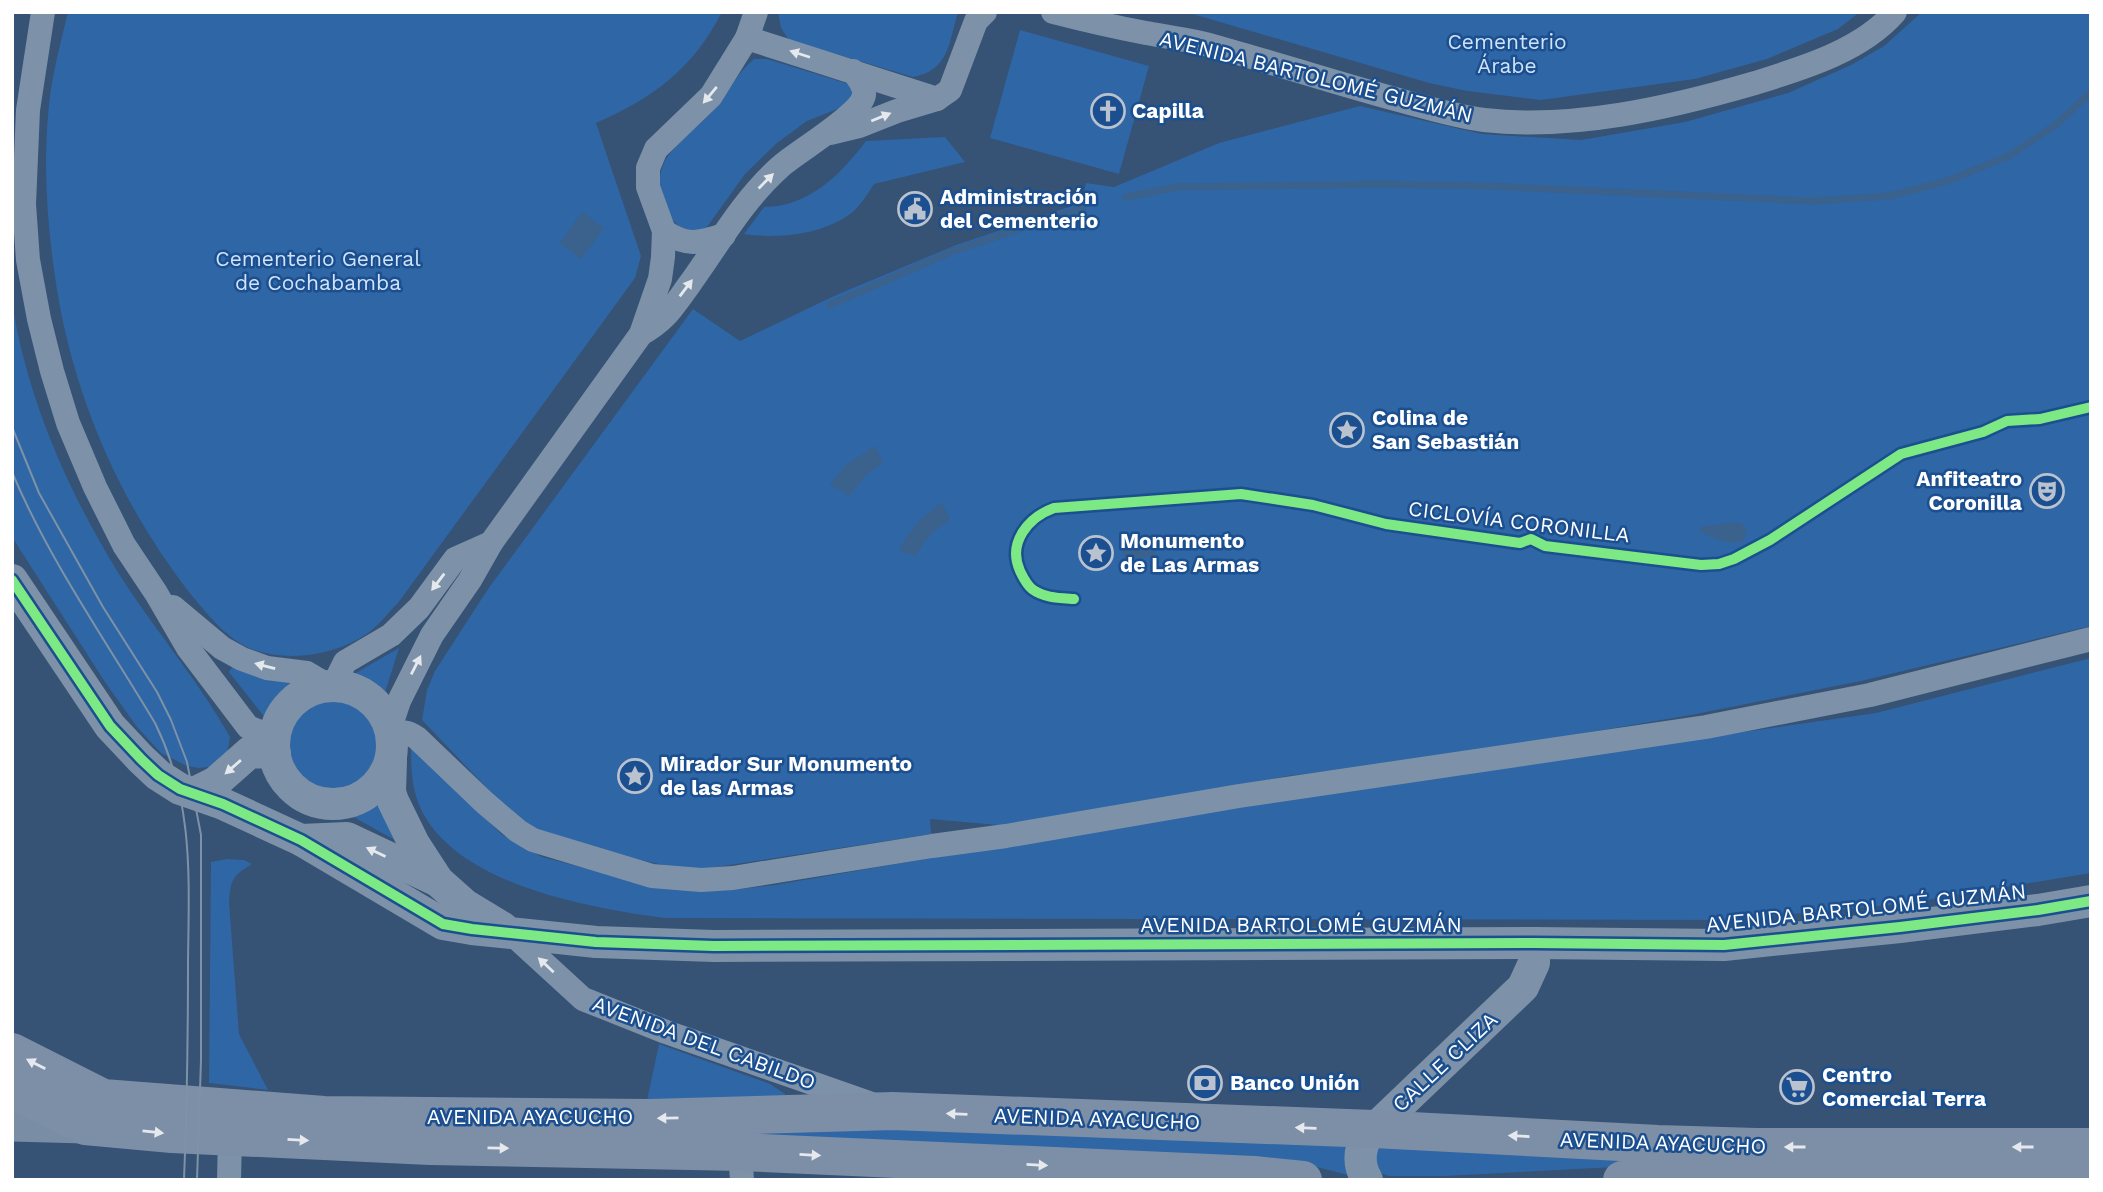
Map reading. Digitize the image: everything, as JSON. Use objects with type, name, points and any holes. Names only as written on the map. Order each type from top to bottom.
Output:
[{"type":"main road","points":[[12,1052],[94,1112]]},
{"type":"main road","points":[[15,1101],[94,1112]]},
{"type":"main road","name":"AVENIDA AYACUCHO","points":[[94,1112],[447,1117],[740,1149],[893,1111],[1756,1147],[2091,1147]]},
{"type":"main road","name":"AVENIDA AYACUCHO","points":[[94,1112],[172,1134],[430,1146],[740,1149],[1240,1174],[1303,1180]]},
{"type":"main road","name":"AVENIDA AYACUCHO","points":[[1622,1180],[2091,1180]]},
{"type":"street","points":[[43,12],[28,110],[24,204],[29,260],[52,371],[68,423],[95,487],[124,545],[188,648],[248,727],[278,757],[295,791],[322,804],[338,805],[366,795],[377,785],[386,773],[391,741],[384,714],[374,702],[355,690],[331,686],[307,673],[267,668],[222,648],[156,593]]},
{"type":"street","name":"AVENIDA BARTOLOMÉ GUZMÁN","points":[[757,12],[747,38],[711,96],[656,149],[648,168],[648,187],[664,231],[660,279],[641,334],[491,543],[421,655],[399,701],[391,741],[390,792],[393,802],[414,844],[438,881],[465,905],[510,932],[596,942],[714,946],[1534,943],[1724,945],[1900,927],[2091,901]]},
{"type":"street","points":[[747,38],[937,99],[950,90],[976,22],[985,12]]},
{"type":"street","name":"AVENIDA BARTOLOMÉ GUZMÁN","points":[[1053,12],[1102,25],[1210,46],[1366,92],[1431,108],[1482,120],[1518,122],[1580,119],[1700,99],[1790,72],[1850,47],[1885,24],[1895,12]]},
{"type":"street","name":"AVENIDA BARTOLOMÉ GUZMÁN","points":[[641,334],[660,323],[752,194],[782,165],[826,134],[860,104],[864,94],[863,84],[853,71]]},
{"type":"street","name":"AVENIDA BARTOLOMÉ GUZMÁN","points":[[826,134],[859,126],[937,99]]},
{"type":"street","points":[[664,231],[677,240],[692,243],[724,234]]},
{"type":"street","name":"AVENIDA BARTOLOMÉ GUZMÁN","points":[[331,686],[345,662],[391,635],[419,608],[456,559],[491,543]]},
{"type":"street","points":[[12,580],[110,726],[158,775],[180,789],[293,836],[443,924],[510,932]]},
{"type":"street","points":[[391,741],[398,732],[417,737],[484,802],[533,841],[652,876],[701,880],[733,878],[1006,836],[1238,796],[1706,727],[1870,695],[2091,639]]},
{"type":"street","points":[[293,836],[278,757],[281,718],[294,701],[306,693],[331,686]]},
{"type":"street","points":[[194,793],[216,782],[250,752],[278,757]]},
{"type":"street","points":[[293,836],[338,805]]},
{"type":"street","points":[[293,836],[347,838],[438,881]]},
{"type":"street","name":"AVENIDA DEL CABILDO","points":[[510,932],[583,999],[607,1010],[893,1111]]},
{"type":"street","name":"CALLE CLIZA","points":[[1367,1180],[1362,1172],[1360,1158],[1362,1144],[1374,1129],[1522,987],[1534,963],[1534,943]]},
{"type":"street","points":[[229,1180],[230,1137]]},
{"type":"green space","name":"Cementerio General de Cochabamba","points":[[68,12],[722,12],[698,50],[670,80],[636,103],[596,123],[641,256],[635,278],[398,603],[368,633],[342,647],[312,654],[281,656],[252,649],[227,634],[199,604],[145,528],[124,490],[89,413],[65,331],[57,290],[46,181],[49,103]]},
{"type":"green space","points":[[778,12],[958,12],[946,54],[941,62],[925,74],[913,77],[789,40],[781,28]]},
{"type":"green space","name":"Cementerio Árabe","points":[[1186,12],[1860,12],[1838,29],[1767,59],[1695,79],[1541,100],[1467,91],[1429,83]]},
{"type":"green space","name":"Colina de San Sebastián","points":[[1922,12],[2091,12],[2091,626],[1861,681],[1691,715],[1436,758],[1287,776],[1022,827],[930,819],[931,834],[703,869],[673,867],[617,855],[544,833],[523,823],[422,720],[427,690],[435,671],[488,589],[693,309],[740,341],[834,296],[956,245],[1081,203],[1086,183],[1114,187],[1219,143],[1360,106],[1482,134],[1581,140],[1685,122],[1788,93],[1851,65],[1884,46]]},
{"type":"green space","points":[[1020,30],[1149,66],[1119,174],[990,138]]},
{"type":"green space","points":[[754,59],[767,59],[852,85],[857,91],[850,104],[807,121],[777,143],[745,174],[707,227],[701,233],[692,235],[677,225],[668,212],[660,185],[661,171],[674,149],[714,109]]},
{"type":"green space","points":[[945,137],[965,162],[874,184],[854,211],[816,230],[772,236],[744,234],[764,207],[780,206],[809,195],[835,176],[866,141]]},
{"type":"green space","points":[[12,302],[38,407],[81,506],[116,569],[230,737],[227,754],[209,767],[187,766],[161,753],[137,727],[12,537]]},
{"type":"green space","points":[[399,648],[383,699],[349,677]]},
{"type":"green space","points":[[2091,658],[2091,873],[1901,904],[1727,920],[664,918],[566,900],[498,876],[468,860],[443,839],[424,815],[415,791],[411,765],[411,747],[442,774],[501,834],[542,857],[655,886],[729,890],[775,885],[1252,802],[1876,713]]},
{"type":"green space","points":[[232,667],[301,683],[289,692],[266,719],[229,672]]},
{"type":"green space","points":[[330,696],[348,699],[363,710],[374,725],[377,743],[374,761],[363,776],[348,787],[330,790],[312,787],[297,776],[286,761],[283,743],[286,725],[297,710],[312,699]]},
{"type":"green space","points":[[382,791],[407,847],[343,811]]},
{"type":"green space","points":[[244,860],[252,864],[234,879],[229,902],[239,1034],[268,1090],[209,1083],[211,862]]},
{"type":"green space","points":[[659,1044],[770,1084],[785,1094],[784,1101],[646,1105]]},
{"type":"green space","points":[[939,1124],[1348,1142],[1348,1175],[1309,1165],[753,1140],[752,1130]]},
{"type":"green space","points":[[1377,1147],[1653,1158],[1653,1165],[1444,1176],[1389,1176],[1374,1167]]},
{"type":"shaded area","points":[[582,212],[604,228],[581,259],[560,243]]},
{"type":"shaded area","points":[[875,446],[883,463],[866,475],[849,496],[830,484],[846,465]]},
{"type":"shaded area","points":[[942,503],[950,520],[930,536],[916,557],[899,550],[917,524]]},
{"type":"shaded area","points":[[1736,522],[1744,525],[1747,532],[1743,541],[1726,542],[1699,531],[1700,527]]},
{"type":"shaded area","points":[[1154,544],[1156,556],[1124,559],[1123,546]]},
{"type":"waterway","points":[[1126,197],[1178,187],[1379,184],[1488,186],[1813,201],[1889,196],[1947,181],[2009,156],[2057,124],[2091,92]]},
{"type":"waterway","points":[[830,305],[953,251],[1083,208]]},
{"type":"tram line","points":[[12,427],[39,493],[103,607],[157,692],[187,762],[201,835],[201,1060],[197,1180]]},
{"type":"tram line","points":[[12,472],[43,537],[155,723],[177,782],[186,840],[189,900],[184,1180]]},
{"type":"cycle path","name":"CICLOVÍA CORONILLA","points":[[1074,599],[1047,596],[1032,589],[1020,571],[1017,560],[1016,550],[1023,532],[1036,518],[1054,508],[1241,494],[1313,505],[1386,524],[1520,543],[1531,539],[1545,546],[1701,565],[1719,564],[1770,540],[1901,454],[1983,432],[2007,421],[2040,419],[2091,407]]},
{"type":"cycle path","points":[[12,580],[110,726],[158,775],[180,789],[223,804],[301,840],[443,924],[472,929],[596,942],[714,946],[1534,943],[1724,945],[1900,927],[2091,901]]},
{"type":"place","name":"Capilla","points":[[1108,111]]},
{"type":"place","name":"Administración del Cementerio","points":[[915,209]]},
{"type":"place","name":"Colina de San Sebastián","points":[[1347,430]]},
{"type":"place","name":"Anfiteatro Coronilla","points":[[2047,491]]},
{"type":"place","name":"Monumento de Las Armas","points":[[1096,553]]},
{"type":"place","name":"Mirador Sur Monumento de las Armas","points":[[635,776]]},
{"type":"place","name":"Banco Unión","points":[[1205,1083]]},
{"type":"place","name":"Centro Comercial Terra","points":[[1797,1087]]}]
